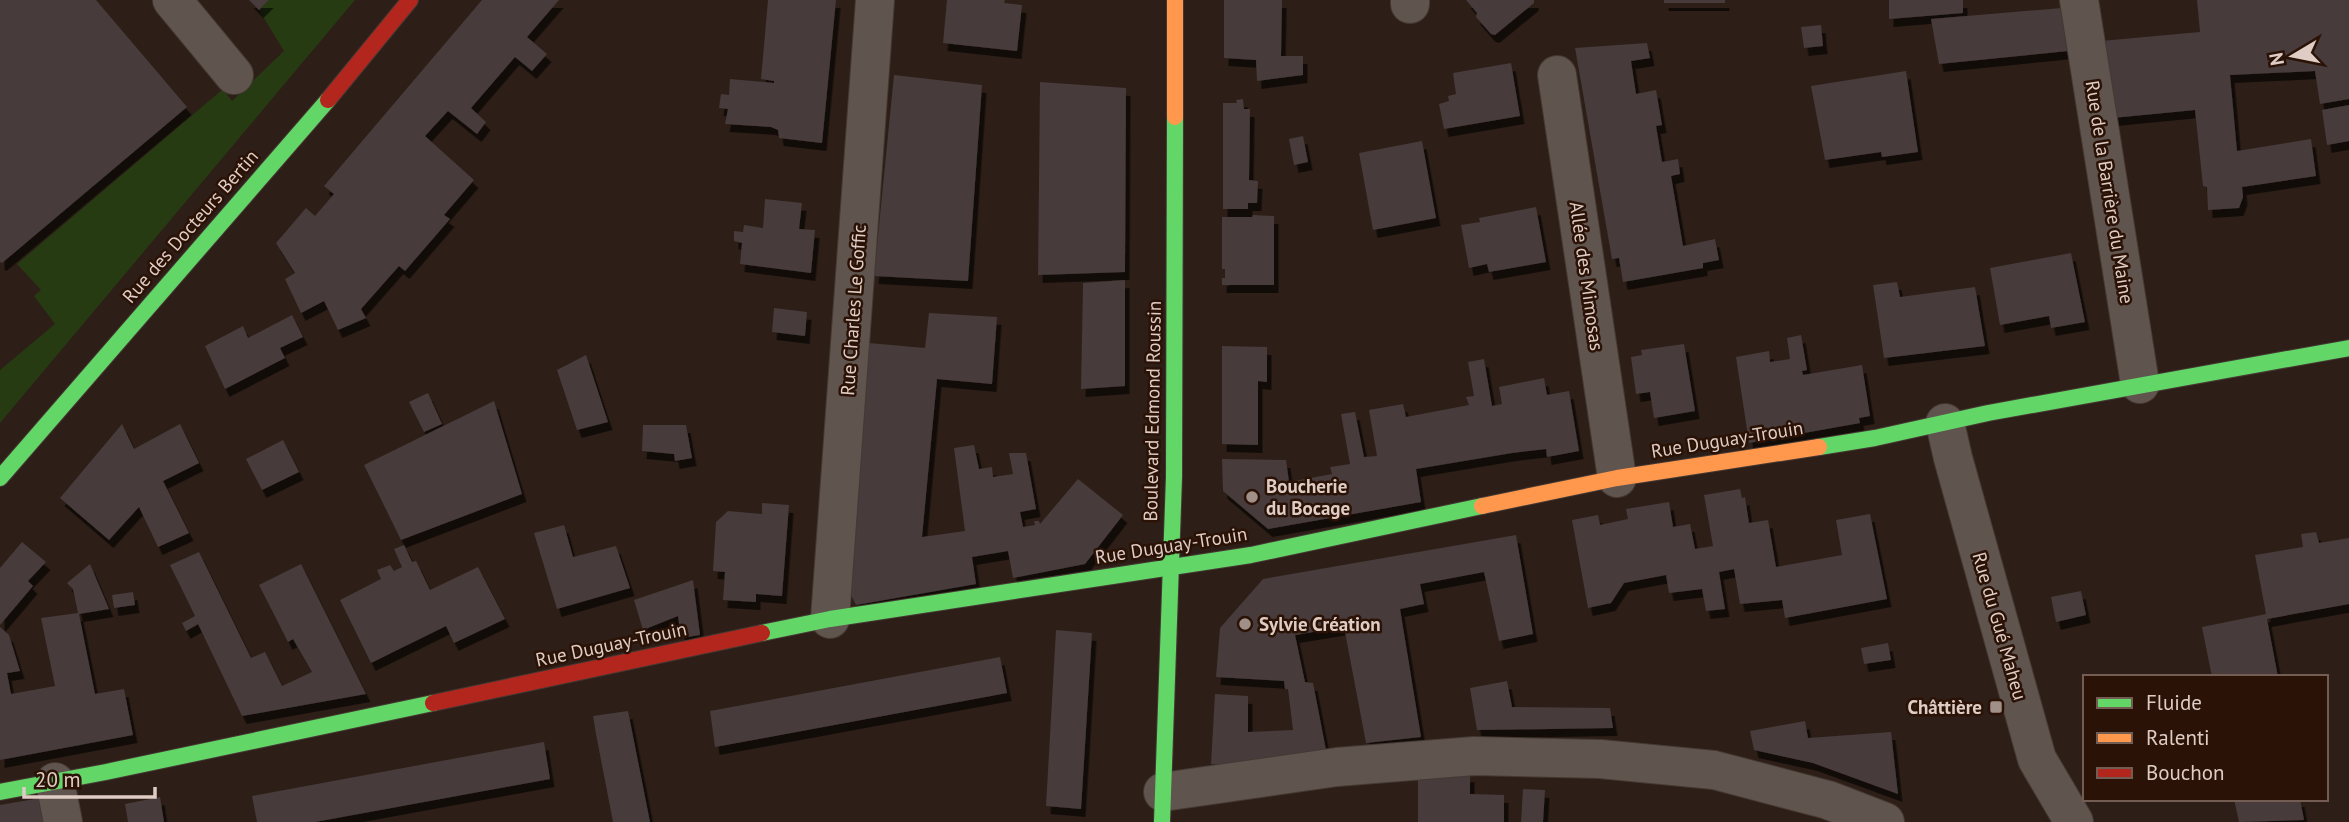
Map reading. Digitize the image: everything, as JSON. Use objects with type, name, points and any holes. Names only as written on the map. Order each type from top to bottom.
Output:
[{"type":"street","points":[[172,0],[234,75]]},
{"type":"street","name":"Rue des Docteurs Bertin","points":[[0,478],[338,88],[410,0]]},
{"type":"street","name":"Rue Charles Le Goffic","points":[[830,619],[875,0]]},
{"type":"street","name":"Boulevard Edmond Roussin","points":[[1162,807],[1174,478],[1175,0]]},
{"type":"street","name":"Rue de la Barrière du Maine","points":[[2079,0],[2140,384]]},
{"type":"street","name":"Allée des Mimosas","points":[[1557,75],[1617,478]]},
{"type":"street","name":"Rue Duguay-Trouin","points":[[0,792],[830,619],[1251,555],[1617,478],[1875,438],[2140,384],[2349,348]]},
{"type":"street","name":"Rue du Gué Maheu","points":[[1945,423],[2037,760],[2074,822]]},
{"type":"street","points":[[1162,807],[1337,767],[1461,757],[1600,759],[1714,770],[1828,800],[1885,822]]},
{"type":"street","points":[[55,782],[63,822]]},
{"type":"green space","points":[[269,0],[355,0],[0,423],[0,370],[55,324],[34,296],[41,290],[17,264],[223,89],[232,101],[284,51],[259,10]]},
{"type":"building","points":[[0,0],[96,0],[187,107],[2,263],[0,262]]},
{"type":"building","points":[[249,0],[269,0],[259,10]]},
{"type":"building","points":[[482,0],[559,0],[527,37],[547,54],[532,71],[515,57],[471,108],[486,122],[477,134],[448,111],[425,136],[474,180],[444,215],[450,219],[405,271],[399,266],[361,309],[366,318],[338,330],[324,301],[301,313],[285,279],[295,273],[276,243],[306,208],[315,216],[334,194],[324,186]]},
{"type":"building","points":[[768,0],[836,0],[822,143],[779,138],[778,130],[771,127],[725,124],[728,109],[719,108],[721,94],[729,95],[730,79],[774,83],[761,79]]},
{"type":"building","points":[[947,0],[1005,0],[1004,3],[1022,5],[1017,51],[943,43]]},
{"type":"building","points":[[1224,0],[1282,0],[1281,56],[1303,56],[1303,75],[1257,81],[1256,60],[1224,58]]},
{"type":"building","points":[[1466,0],[1534,0],[1534,3],[1495,35],[1476,17],[1477,13]]},
{"type":"building","points":[[1664,0],[1725,0],[1725,3],[1664,3]]},
{"type":"building","points":[[1889,0],[1963,0],[1963,13],[1889,19]]},
{"type":"building","points":[[2197,0],[2349,0],[2349,99],[2320,104],[2315,71],[2230,75],[2237,151],[2311,139],[2316,176],[2242,187],[2243,197],[2239,208],[2208,210],[2195,110],[2102,119],[2090,42],[2200,32]]},
{"type":"building","points":[[2062,8],[2068,51],[1939,64],[1931,19]]},
{"type":"building","points":[[1821,25],[1823,46],[1804,48],[1801,27]]},
{"type":"building","points":[[1647,43],[1650,58],[1631,61],[1636,94],[1656,90],[1662,125],[1656,126],[1662,162],[1678,159],[1680,174],[1671,176],[1683,246],[1715,239],[1719,260],[1703,263],[1703,268],[1623,282],[1619,258],[1612,259],[1575,48]]},
{"type":"building","points":[[1511,63],[1520,116],[1444,129],[1439,104],[1449,101],[1448,96],[1456,94],[1453,73]]},
{"type":"building","points":[[1906,71],[1918,152],[1882,157],[1881,152],[1825,160],[1811,86]]},
{"type":"building","points":[[894,75],[982,85],[968,281],[874,276]]},
{"type":"building","points":[[1040,82],[1126,88],[1125,272],[1038,275]]},
{"type":"building","points":[[1243,99],[1244,109],[1250,109],[1249,180],[1258,181],[1257,203],[1248,203],[1248,209],[1223,209],[1223,103],[1237,103],[1236,100]]},
{"type":"building","points":[[2349,105],[2349,141],[2327,145],[2322,110]]},
{"type":"building","points":[[1303,136],[1308,162],[1294,165],[1289,139]]},
{"type":"building","points":[[1422,141],[1436,218],[1373,230],[1359,153]]},
{"type":"building","points":[[765,199],[802,203],[799,229],[815,230],[811,273],[740,264],[742,243],[734,241],[734,231],[743,232],[744,225],[763,228]]},
{"type":"building","points":[[1536,207],[1546,262],[1489,272],[1487,264],[1469,268],[1461,225],[1480,222],[1479,218]]},
{"type":"building","points":[[1274,216],[1274,285],[1222,285],[1225,269],[1222,269],[1222,217]]},
{"type":"building","points":[[2071,253],[2085,322],[2051,328],[2049,316],[2000,325],[1990,268]]},
{"type":"building","points":[[1125,280],[1125,386],[1081,389],[1083,283]]},
{"type":"building","points":[[1897,282],[1900,297],[1975,287],[1985,346],[1884,358],[1873,285]]},
{"type":"building","points":[[774,308],[807,312],[805,336],[772,332]]},
{"type":"building","points":[[929,313],[997,317],[992,384],[937,379],[922,537],[965,531],[954,448],[974,445],[979,469],[992,467],[993,477],[1013,474],[1009,453],[1026,453],[1036,509],[1020,512],[1023,527],[1035,525],[1034,521],[1039,521],[1040,524],[1078,479],[1123,515],[1085,564],[1013,578],[1008,551],[972,557],[976,584],[856,605],[847,587],[869,343],[925,348]]},
{"type":"building","points":[[292,315],[303,337],[280,348],[285,358],[225,389],[205,346],[243,326],[248,338]]},
{"type":"building","points":[[1801,335],[1807,370],[1802,371],[1803,375],[1862,365],[1870,416],[1859,418],[1860,423],[1749,443],[1736,357],[1769,351],[1770,362],[1790,359],[1787,338]]},
{"type":"building","points":[[1684,344],[1695,411],[1654,418],[1650,392],[1636,394],[1631,357],[1642,355],[1641,350]]},
{"type":"building","points":[[1222,346],[1267,347],[1267,382],[1258,381],[1258,445],[1222,444]]},
{"type":"building","points":[[586,355],[608,422],[577,430],[557,370]]},
{"type":"building","points":[[1484,359],[1492,406],[1502,404],[1499,387],[1544,378],[1547,395],[1569,391],[1579,451],[1547,457],[1546,449],[1416,469],[1421,502],[1268,529],[1223,491],[1222,459],[1286,460],[1289,482],[1332,474],[1330,467],[1350,464],[1341,414],[1355,412],[1364,457],[1377,456],[1369,410],[1403,404],[1406,417],[1469,405],[1466,397],[1474,396],[1468,362]]},
{"type":"building","points":[[428,393],[442,424],[424,432],[409,402]]},
{"type":"building","points":[[494,401],[522,494],[401,540],[364,465]]},
{"type":"building","points":[[122,424],[134,449],[180,424],[199,463],[163,481],[189,533],[158,547],[139,507],[109,540],[60,498]]},
{"type":"building","points":[[643,425],[686,425],[692,458],[675,461],[674,454],[642,451]]},
{"type":"building","points":[[283,440],[299,472],[262,490],[246,459]]},
{"type":"building","points":[[1740,489],[1742,498],[1745,497],[1749,523],[1768,520],[1776,567],[1842,555],[1836,520],[1870,514],[1887,599],[1785,618],[1782,600],[1740,604],[1734,569],[1719,572],[1725,609],[1706,611],[1702,589],[1669,593],[1666,575],[1624,583],[1611,603],[1588,608],[1572,520],[1598,515],[1600,525],[1628,519],[1626,509],[1669,502],[1673,527],[1690,524],[1695,549],[1713,546],[1704,495]]},
{"type":"building","points":[[762,503],[789,505],[782,596],[756,594],[756,602],[723,600],[725,572],[713,571],[716,522],[728,511],[762,514]]},
{"type":"building","points":[[564,525],[573,557],[616,546],[630,588],[557,609],[534,533]]},
{"type":"building","points":[[2316,532],[2319,543],[2349,538],[2349,604],[2267,619],[2278,675],[2212,675],[2202,627],[2266,614],[2255,555],[2303,547],[2301,534]]},
{"type":"building","points":[[1516,535],[1533,634],[1499,641],[1484,572],[1420,584],[1424,604],[1400,609],[1421,737],[1366,743],[1344,627],[1295,635],[1305,682],[1313,683],[1326,750],[1244,766],[1211,764],[1215,694],[1248,696],[1248,732],[1293,730],[1288,689],[1285,689],[1284,681],[1216,677],[1220,628],[1263,579]]},
{"type":"building","points":[[22,542],[46,562],[28,581],[33,586],[0,625],[0,568]]},
{"type":"building","points":[[404,545],[412,562],[416,561],[430,590],[478,567],[505,619],[454,643],[446,626],[371,663],[340,600],[381,579],[377,570],[390,565],[394,571],[402,567],[394,549]]},
{"type":"building","points":[[199,552],[251,658],[265,652],[282,686],[312,672],[293,639],[288,642],[259,585],[301,564],[366,694],[242,716],[198,624],[186,631],[182,623],[195,616],[170,565]]},
{"type":"building","points":[[90,564],[109,609],[79,614],[95,694],[124,689],[133,735],[0,760],[0,627],[9,635],[20,671],[7,673],[11,694],[55,686],[41,618],[78,613],[73,589],[67,583]]},
{"type":"building","points":[[693,580],[700,635],[681,638],[678,616],[643,630],[634,600]]},
{"type":"building","points":[[2081,591],[2086,615],[2056,622],[2051,597]]},
{"type":"building","points":[[133,592],[135,605],[114,608],[112,595]]},
{"type":"building","points":[[1056,630],[1092,633],[1081,809],[1046,806]]},
{"type":"building","points":[[1888,643],[1891,660],[1864,664],[1861,648]]},
{"type":"building","points":[[1000,657],[1007,693],[715,747],[710,711]]},
{"type":"building","points":[[1507,681],[1512,707],[1610,708],[1613,728],[1477,730],[1470,688]]},
{"type":"building","points":[[628,711],[650,822],[613,822],[593,716]]},
{"type":"building","points":[[1805,721],[1808,738],[1891,732],[1898,794],[1813,763],[1754,750],[1750,731]]},
{"type":"building","points":[[544,742],[550,779],[315,822],[257,822],[252,796]]},
{"type":"building","points":[[1470,774],[1470,794],[1504,795],[1504,822],[1418,822],[1418,780]]},
{"type":"building","points":[[1523,789],[1545,790],[1543,822],[1521,822]]},
{"type":"building","points":[[46,797],[50,822],[0,822],[0,805]]},
{"type":"building","points":[[160,797],[164,822],[128,822],[125,804]]},
{"type":"building","points":[[2234,801],[2300,801],[2304,820],[2239,822]]},
{"type":"traffic: fast","points":[[0,478],[328,100]]},
{"type":"traffic: fast","points":[[1162,822],[1174,477],[1175,117]]},
{"type":"traffic: fast","points":[[1819,447],[1875,438],[1988,413],[2349,348]]},
{"type":"traffic: fast","points":[[762,633],[830,619],[1251,555],[1482,506]]},
{"type":"traffic: fast","points":[[0,792],[433,703]]},
{"type":"traffic: slow","points":[[1175,0],[1175,117]]},
{"type":"traffic: slow","points":[[1482,506],[1617,478],[1819,447]]},
{"type":"traffic: jam","points":[[328,100],[410,0]]},
{"type":"traffic: jam","points":[[433,703],[762,633]]},
{"type":"place","name":"Boucherie du Bocage","points":[[1252,497]]},
{"type":"place","name":"Sylvie Création","points":[[1245,624]]},
{"type":"place","name":"Châttière","points":[[1996,707]]}]
